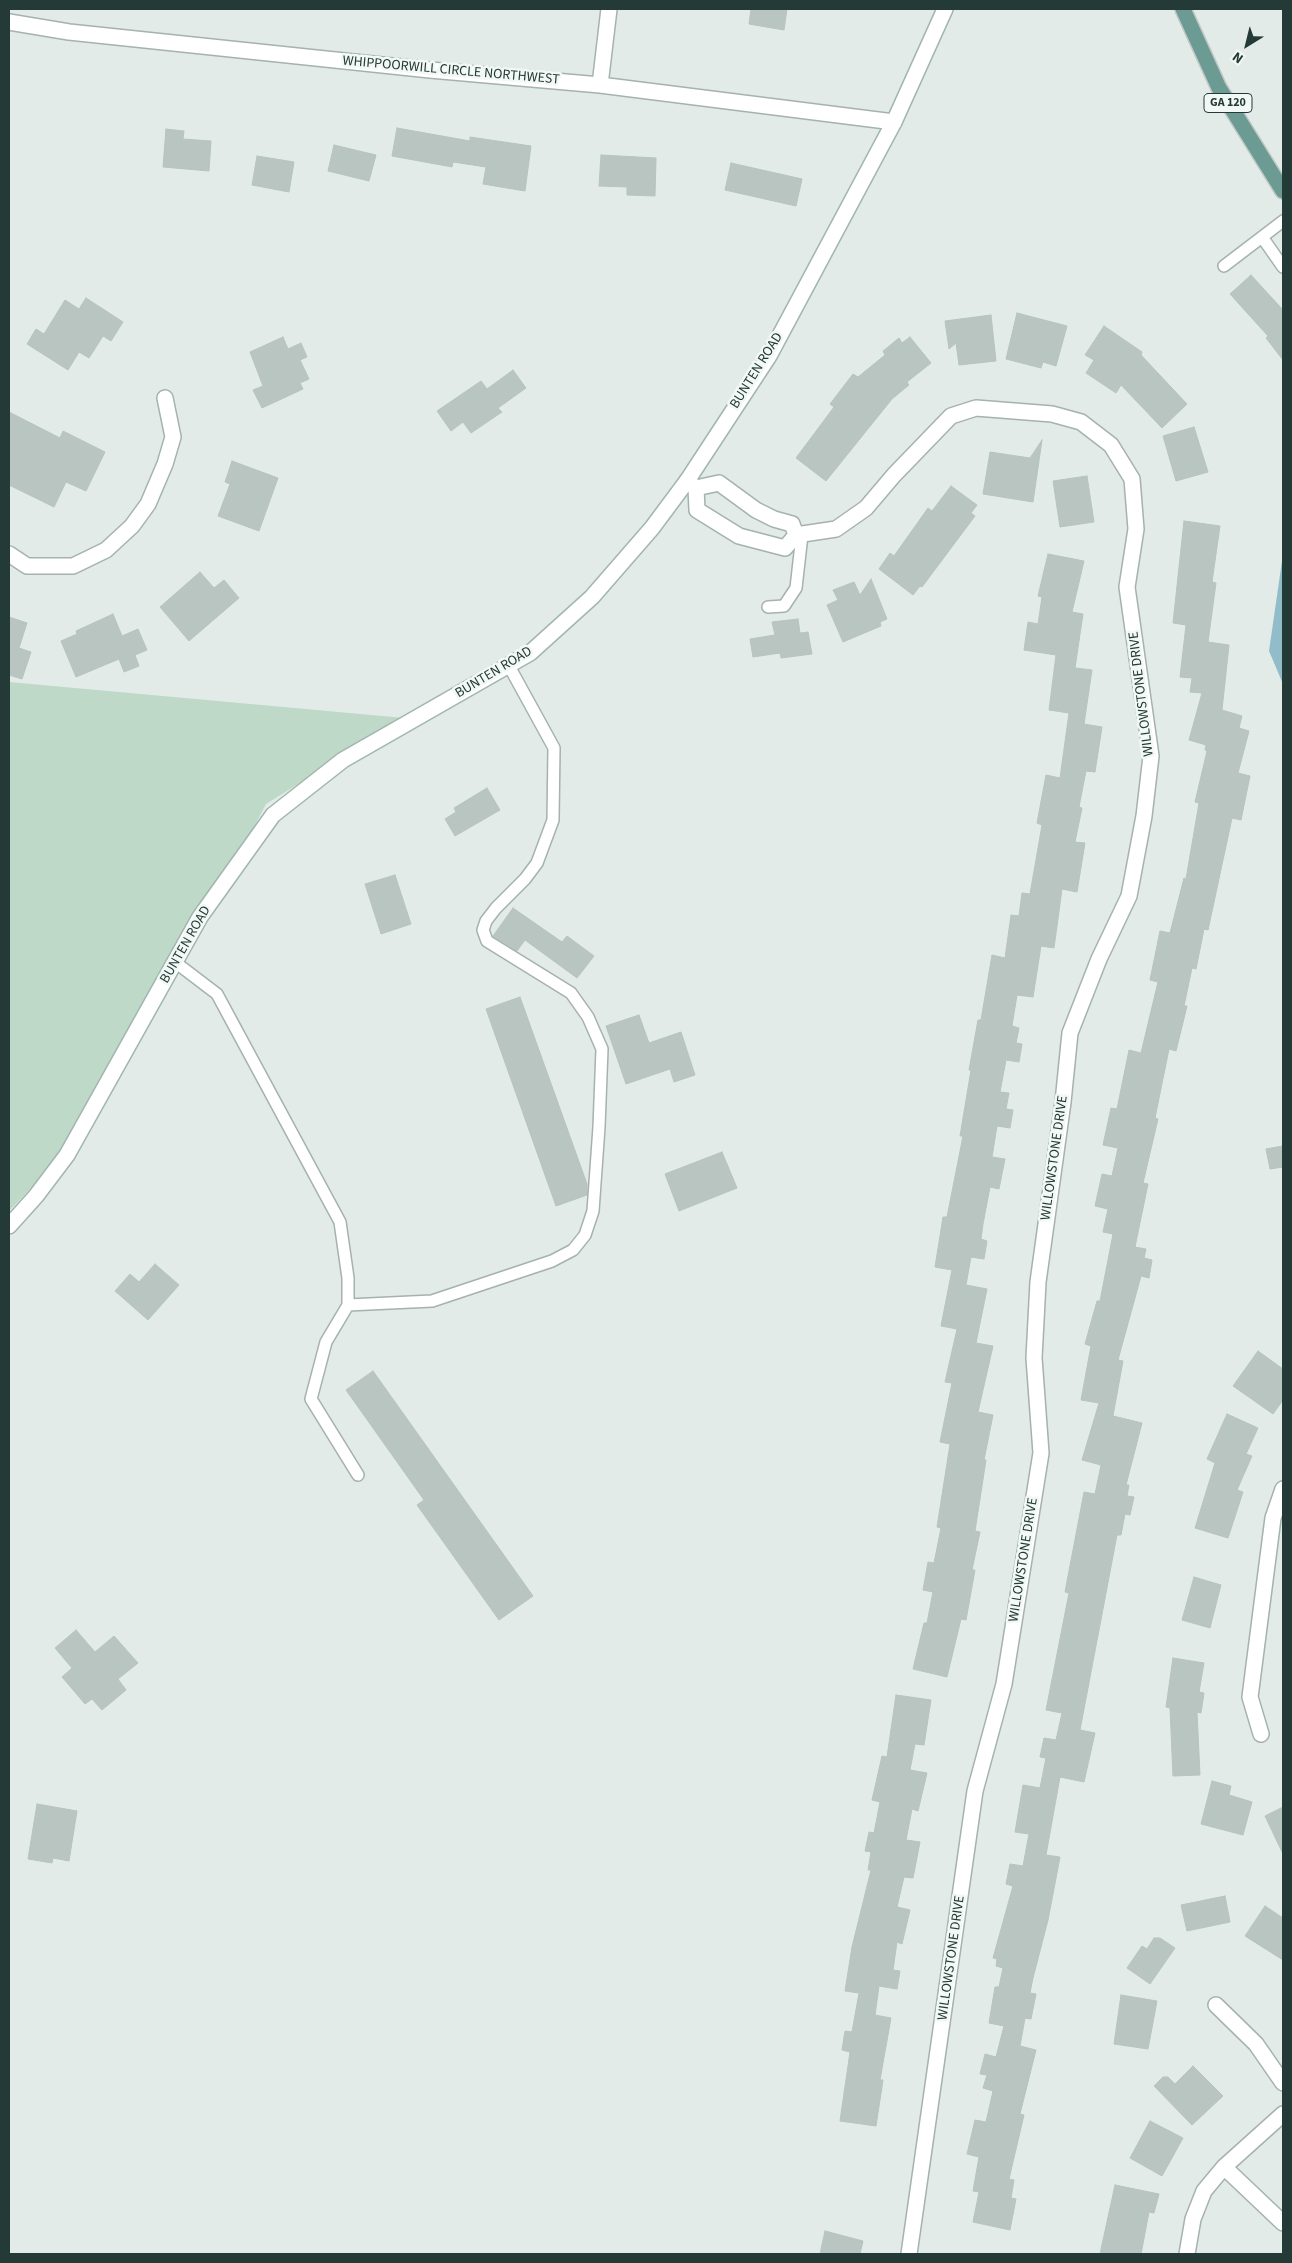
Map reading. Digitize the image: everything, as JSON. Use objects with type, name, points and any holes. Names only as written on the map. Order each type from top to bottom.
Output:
[{"type":"main road","name":"GA 120","points":[[1183,9],[1219,88],[1283,190]]},
{"type":"street","points":[[600,85],[609,9]]},
{"type":"street","name":"BUNTEN ROAD","points":[[9,1226],[36,1196],[67,1155],[200,916],[273,815],[343,760],[530,653],[592,597],[691,484],[769,356],[894,122],[945,9]]},
{"type":"street","name":"WHIPPOORWILL CIRCLE NORTHWEST","points":[[9,22],[69,32],[430,70],[600,85],[894,122]]},
{"type":"street","points":[[9,554],[27,566],[73,566],[106,550],[132,526],[148,504],[165,464],[173,437],[165,398]]},
{"type":"street","name":"WILLOWSTONE DRIVE","points":[[691,484],[696,510],[739,536],[785,548],[799,535],[836,529],[866,508],[894,475],[951,416],[976,408],[1052,414],[1081,422],[1111,444],[1132,479],[1136,530],[1127,587],[1140,667],[1151,756],[1144,816],[1129,896],[1099,959],[1070,1033],[1063,1102],[1038,1282],[1034,1358],[1041,1453],[1004,1684],[975,1792],[908,2254]]},
{"type":"street","points":[[691,484],[719,483],[764,514],[792,524],[799,535]]},
{"type":"street","points":[[754,540],[764,514]]},
{"type":"street","points":[[1260,1734],[1250,1697],[1273,1518],[1283,1489]]},
{"type":"street","points":[[1216,2005],[1256,2044],[1283,2083]]},
{"type":"street","points":[[1187,2254],[1193,2219],[1204,2191],[1224,2167],[1283,2114]]},
{"type":"street","points":[[1224,2167],[1283,2223]]},
{"type":"lane","points":[[1224,266],[1283,221]]},
{"type":"lane","points":[[1262,237],[1283,268]]},
{"type":"lane","points":[[768,607],[784,606],[796,588],[799,535]]},
{"type":"lane","points":[[348,1305],[432,1300],[552,1261],[573,1250],[585,1235],[593,1211],[600,1127],[602,1049],[588,1018],[571,993],[547,976],[515,960],[487,941],[484,930],[486,921],[496,908],[525,879],[537,863],[553,820],[554,748],[509,666]]},
{"type":"lane","points":[[175,962],[217,994],[340,1222],[348,1278],[348,1305],[326,1342],[310,1399],[358,1475]]},
{"type":"green space","points":[[9,682],[404,718],[266,804],[183,961],[91,1125],[9,1211]]},
{"type":"water","points":[[1283,561],[1283,684],[1269,651]]},
{"type":"building","points":[[751,9],[787,9],[784,30],[749,24]]},
{"type":"building","points":[[397,128],[470,141],[470,137],[531,146],[525,191],[483,184],[486,167],[453,162],[452,167],[392,156]]},
{"type":"building","points":[[166,129],[184,131],[183,139],[211,141],[209,171],[163,167]]},
{"type":"building","points":[[334,145],[376,155],[369,181],[328,171]]},
{"type":"building","points":[[601,155],[656,158],[655,196],[627,195],[627,187],[599,186]]},
{"type":"building","points":[[257,156],[294,162],[289,192],[252,185]]},
{"type":"building","points":[[731,163],[802,179],[796,206],[725,190]]},
{"type":"building","points":[[1251,275],[1283,310],[1283,360],[1266,338],[1268,336],[1230,294]]},
{"type":"building","points":[[86,298],[123,322],[111,341],[103,336],[89,358],[79,352],[68,370],[27,344],[36,329],[44,334],[65,300],[79,309]]},
{"type":"building","points":[[1017,313],[1067,326],[1056,366],[1043,362],[1041,368],[1006,359]]},
{"type":"building","points":[[991,315],[996,361],[959,365],[956,343],[949,349],[945,321]]},
{"type":"building","points":[[1104,326],[1142,352],[1141,355],[1187,404],[1162,428],[1121,385],[1116,393],[1086,373],[1094,360],[1085,355]]},
{"type":"building","points":[[283,337],[288,349],[301,343],[307,357],[300,360],[309,379],[300,383],[303,389],[262,408],[253,390],[263,386],[250,352]]},
{"type":"building","points":[[910,337],[931,363],[907,382],[909,385],[892,399],[826,481],[796,458],[834,407],[830,404],[853,374],[858,377],[885,355],[883,351],[899,338],[902,343]]},
{"type":"building","points":[[513,370],[526,388],[498,408],[502,412],[471,433],[463,422],[451,431],[437,411],[481,381],[487,389]]},
{"type":"building","points":[[9,412],[60,438],[63,431],[105,452],[86,491],[66,482],[54,507],[9,485]]},
{"type":"building","points":[[1194,427],[1208,472],[1176,481],[1163,436]]},
{"type":"building","points":[[1042,440],[1033,502],[983,494],[990,452],[1030,458]]},
{"type":"building","points":[[232,461],[278,478],[259,531],[218,516],[230,484],[225,482]]},
{"type":"building","points":[[1087,476],[1094,522],[1060,527],[1053,481]]},
{"type":"building","points":[[951,486],[977,505],[971,513],[975,516],[922,587],[920,586],[913,595],[879,569],[890,553],[894,556],[928,508],[932,511]]},
{"type":"building","points":[[1184,521],[1220,526],[1212,582],[1216,583],[1208,642],[1229,645],[1222,710],[1242,716],[1239,728],[1249,731],[1238,773],[1250,776],[1241,820],[1232,818],[1208,930],[1204,929],[1196,969],[1192,968],[1184,1006],[1187,1006],[1176,1051],[1169,1049],[1155,1118],[1158,1119],[1143,1183],[1148,1184],[1135,1247],[1146,1249],[1144,1258],[1152,1260],[1149,1278],[1141,1276],[1118,1360],[1123,1361],[1113,1416],[1142,1423],[1126,1485],[1129,1485],[1127,1496],[1134,1497],[1130,1515],[1125,1514],[1121,1535],[1117,1535],[1080,1730],[1095,1733],[1084,1782],[1060,1777],[1046,1855],[1060,1857],[1048,1920],[1030,1993],[1036,1994],[1031,2019],[1025,2018],[1020,2046],[1036,2050],[1020,2114],[1024,2115],[1009,2179],[1014,2180],[1011,2198],[1016,2199],[1010,2230],[973,2222],[979,2192],[973,2191],[979,2157],[967,2154],[975,2120],[986,2122],[993,2091],[983,2088],[987,2075],[980,2074],[985,2054],[996,2057],[1004,2026],[989,2023],[995,1987],[999,1987],[1003,1968],[996,1966],[997,1959],[993,1958],[1013,1886],[1006,1884],[1010,1864],[1023,1866],[1029,1834],[1015,1832],[1023,1785],[1040,1788],[1046,1758],[1040,1757],[1044,1738],[1056,1740],[1062,1713],[1046,1710],[1069,1593],[1065,1592],[1084,1492],[1095,1494],[1101,1465],[1082,1460],[1099,1403],[1081,1400],[1091,1346],[1085,1344],[1097,1301],[1100,1301],[1113,1234],[1103,1232],[1108,1209],[1095,1206],[1102,1174],[1112,1176],[1118,1148],[1103,1145],[1111,1108],[1117,1109],[1129,1050],[1141,1053],[1158,982],[1150,980],[1160,931],[1170,933],[1184,878],[1186,879],[1199,803],[1195,802],[1207,751],[1205,750],[1206,745],[1189,740],[1202,693],[1190,692],[1192,678],[1180,677],[1186,625],[1173,623]]},
{"type":"building","points":[[1048,554],[1084,561],[1072,612],[1083,614],[1075,668],[1092,670],[1084,724],[1102,727],[1095,772],[1086,771],[1079,807],[1082,808],[1075,842],[1085,843],[1077,892],[1062,889],[1054,948],[1041,946],[1033,997],[1017,995],[1012,1026],[1019,1028],[1016,1043],[1022,1044],[1019,1062],[1006,1060],[1000,1092],[1009,1093],[1006,1109],[1013,1110],[1010,1128],[997,1126],[992,1157],[1005,1159],[999,1189],[990,1187],[981,1239],[987,1241],[984,1259],[971,1257],[966,1285],[987,1289],[976,1343],[993,1346],[978,1412],[993,1415],[984,1460],[986,1460],[975,1531],[980,1532],[972,1570],[975,1570],[966,1620],[961,1619],[947,1677],[913,1669],[924,1623],[927,1623],[933,1592],[923,1590],[928,1562],[934,1563],[941,1528],[937,1527],[950,1444],[940,1442],[952,1383],[945,1382],[957,1329],[941,1326],[952,1270],[935,1267],[943,1217],[947,1217],[963,1136],[960,1136],[971,1070],[969,1070],[978,1020],[981,1020],[992,955],[1005,958],[1011,915],[1019,916],[1022,893],[1030,894],[1042,825],[1037,823],[1046,775],[1060,778],[1069,713],[1049,710],[1056,655],[1024,650],[1028,622],[1038,624],[1042,597],[1038,596]]},
{"type":"building","points":[[200,572],[214,588],[224,580],[239,598],[189,641],[160,607]]},
{"type":"building","points":[[871,579],[887,619],[880,622],[881,626],[843,642],[827,605],[838,600],[833,590],[854,582],[860,595]]},
{"type":"building","points":[[113,614],[122,636],[138,629],[147,650],[135,655],[139,666],[124,672],[119,659],[76,677],[61,641],[77,634],[76,631]]},
{"type":"building","points":[[9,617],[27,623],[19,648],[31,652],[22,679],[9,675]]},
{"type":"building","points":[[798,619],[800,633],[808,632],[812,654],[781,658],[780,653],[753,657],[750,639],[775,635],[772,622]]},
{"type":"building","points":[[487,788],[500,810],[455,836],[445,819],[456,812],[454,808]]},
{"type":"building","points":[[395,875],[411,924],[381,934],[365,884]]},
{"type":"building","points":[[513,908],[562,942],[567,936],[594,956],[577,978],[525,940],[517,951],[493,936]]},
{"type":"building","points":[[520,997],[587,1184],[587,1195],[556,1206],[486,1009]]},
{"type":"building","points":[[639,1015],[649,1043],[681,1032],[695,1075],[674,1082],[670,1069],[626,1084],[606,1026]]},
{"type":"building","points":[[1283,1146],[1283,1167],[1270,1169],[1266,1149]]},
{"type":"building","points":[[722,1152],[737,1188],[679,1211],[665,1174]]},
{"type":"building","points":[[155,1264],[179,1285],[148,1320],[115,1291],[130,1274],[139,1282]]},
{"type":"building","points":[[1258,1351],[1283,1369],[1283,1400],[1273,1414],[1233,1386]]},
{"type":"building","points":[[373,1371],[533,1596],[499,1620],[417,1505],[424,1500],[346,1390]]},
{"type":"building","points":[[1227,1414],[1258,1428],[1246,1454],[1252,1456],[1237,1490],[1243,1492],[1228,1538],[1195,1528],[1215,1463],[1207,1459]]},
{"type":"building","points":[[1194,1577],[1221,1585],[1210,1628],[1182,1620]]},
{"type":"building","points":[[76,1630],[95,1652],[114,1636],[138,1663],[118,1679],[126,1690],[102,1710],[92,1699],[85,1704],[62,1677],[72,1668],[55,1648]]},
{"type":"building","points":[[1173,1658],[1204,1663],[1199,1692],[1204,1693],[1201,1713],[1197,1712],[1200,1775],[1173,1776],[1170,1708],[1166,1707]]},
{"type":"building","points":[[896,1695],[931,1700],[924,1745],[915,1744],[910,1770],[927,1773],[918,1811],[912,1809],[906,1840],[920,1842],[913,1878],[904,1877],[897,1907],[910,1910],[902,1944],[897,1942],[893,1970],[900,1971],[897,1989],[879,1986],[875,2015],[891,2018],[880,2080],[883,2080],[876,2126],[840,2121],[850,2052],[842,2050],[845,2031],[852,2032],[859,1993],[845,1991],[852,1947],[871,1870],[868,1870],[871,1852],[865,1851],[869,1832],[874,1833],[880,1802],[872,1800],[882,1756],[887,1757]]},
{"type":"building","points":[[1212,1781],[1231,1786],[1229,1795],[1252,1802],[1243,1835],[1201,1824]]},
{"type":"building","points":[[37,1804],[77,1811],[69,1861],[53,1858],[52,1863],[28,1859]]},
{"type":"building","points":[[1283,1807],[1283,1854],[1265,1816]]},
{"type":"building","points":[[1225,1896],[1230,1922],[1187,1931],[1181,1905]]},
{"type":"building","points":[[1265,1906],[1283,1918],[1283,1960],[1245,1936]]},
{"type":"building","points":[[1154,1938],[1160,1938],[1175,1948],[1150,1984],[1127,1968],[1142,1946],[1147,1949]]},
{"type":"building","points":[[1121,1995],[1157,2001],[1148,2049],[1114,2044]]},
{"type":"building","points":[[1193,2066],[1223,2096],[1192,2125],[1154,2086],[1163,2077],[1168,2077],[1175,2084]]},
{"type":"building","points":[[1150,2121],[1183,2138],[1162,2176],[1130,2158]]},
{"type":"building","points":[[1115,2185],[1159,2194],[1154,2213],[1149,2212],[1141,2254],[1100,2254]]},
{"type":"building","points":[[825,2231],[863,2241],[860,2254],[820,2254]]}]
